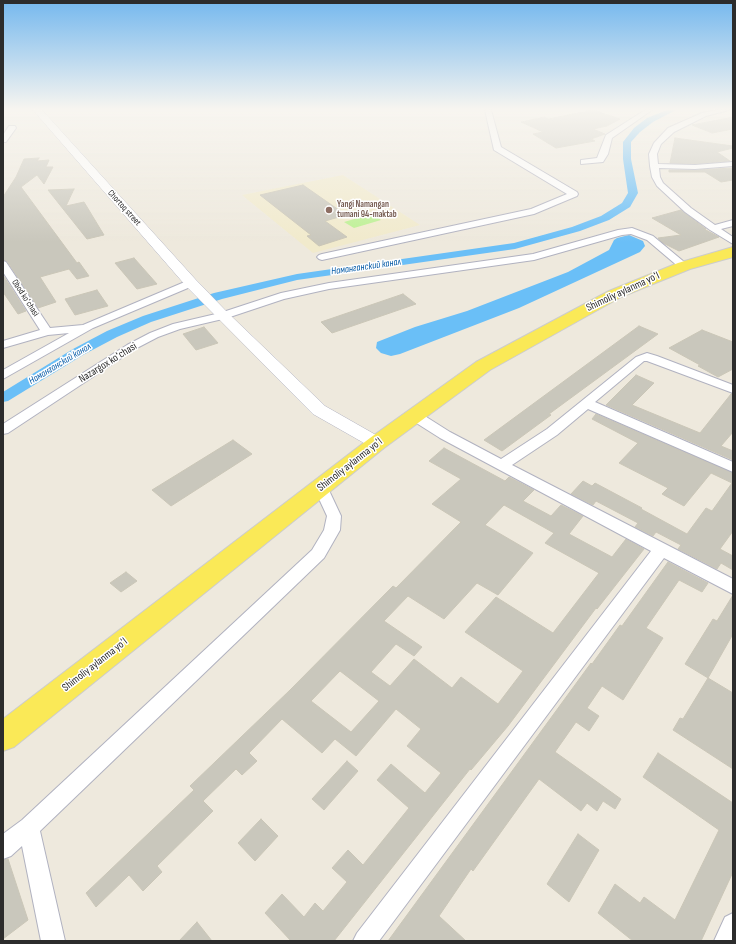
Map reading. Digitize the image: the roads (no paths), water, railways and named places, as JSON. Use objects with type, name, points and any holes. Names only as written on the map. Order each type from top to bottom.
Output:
[{"type":"main road","name":"Chortoq street","points":[[76,154],[193,285],[319,410],[377,444]]},
{"type":"main road","name":"Shimoliy aylanma yoʻl","points":[[3,737],[377,444],[483,366],[615,294],[684,266],[733,252]]},
{"type":"street","points":[[322,257],[534,212],[574,194],[506,154]]},
{"type":"street","points":[[584,162],[600,160],[604,154]]},
{"type":"street","points":[[653,154],[656,177],[660,184],[688,210],[733,241]]},
{"type":"street","points":[[654,166],[695,167],[733,164]]},
{"type":"street","points":[[713,228],[733,223]]},
{"type":"street","name":"Nazargox koʻchasi","points":[[3,430],[131,347],[154,335],[177,326],[281,296],[329,286],[428,274],[534,257],[621,232],[632,231],[650,238],[684,266]]},
{"type":"street","name":"Obod koʻchasi","points":[[3,264],[47,332]]},
{"type":"street","points":[[3,375],[89,326],[193,285]]},
{"type":"street","points":[[3,345],[47,332],[89,326]]},
{"type":"street","points":[[501,465],[552,432],[588,404],[640,359],[647,357],[653,358],[733,389]]},
{"type":"street","points":[[588,404],[733,467]]},
{"type":"street","points":[[415,416],[445,435],[733,587]]},
{"type":"street","points":[[3,848],[29,827],[318,554],[332,530],[334,516],[321,488]]},
{"type":"street","points":[[365,941],[662,549]]},
{"type":"street","points":[[29,827],[53,941]]},
{"type":"street","points":[[726,941],[733,924]]},
{"type":"water","points":[[629,235],[643,241],[645,246],[640,252],[519,308],[400,354],[391,356],[381,353],[376,348],[377,342],[415,327],[467,311],[568,272],[609,250],[614,240],[617,238]]},
{"type":"waterway","name":"Наманганский канал","points":[[3,398],[78,352],[112,334],[147,319],[218,296],[297,277],[515,246],[576,229],[605,218],[626,205],[633,193],[627,154]]},
{"type":"place","name":"Yangi Namangan tumani 94-maktab","points":[[329,210]]}]
